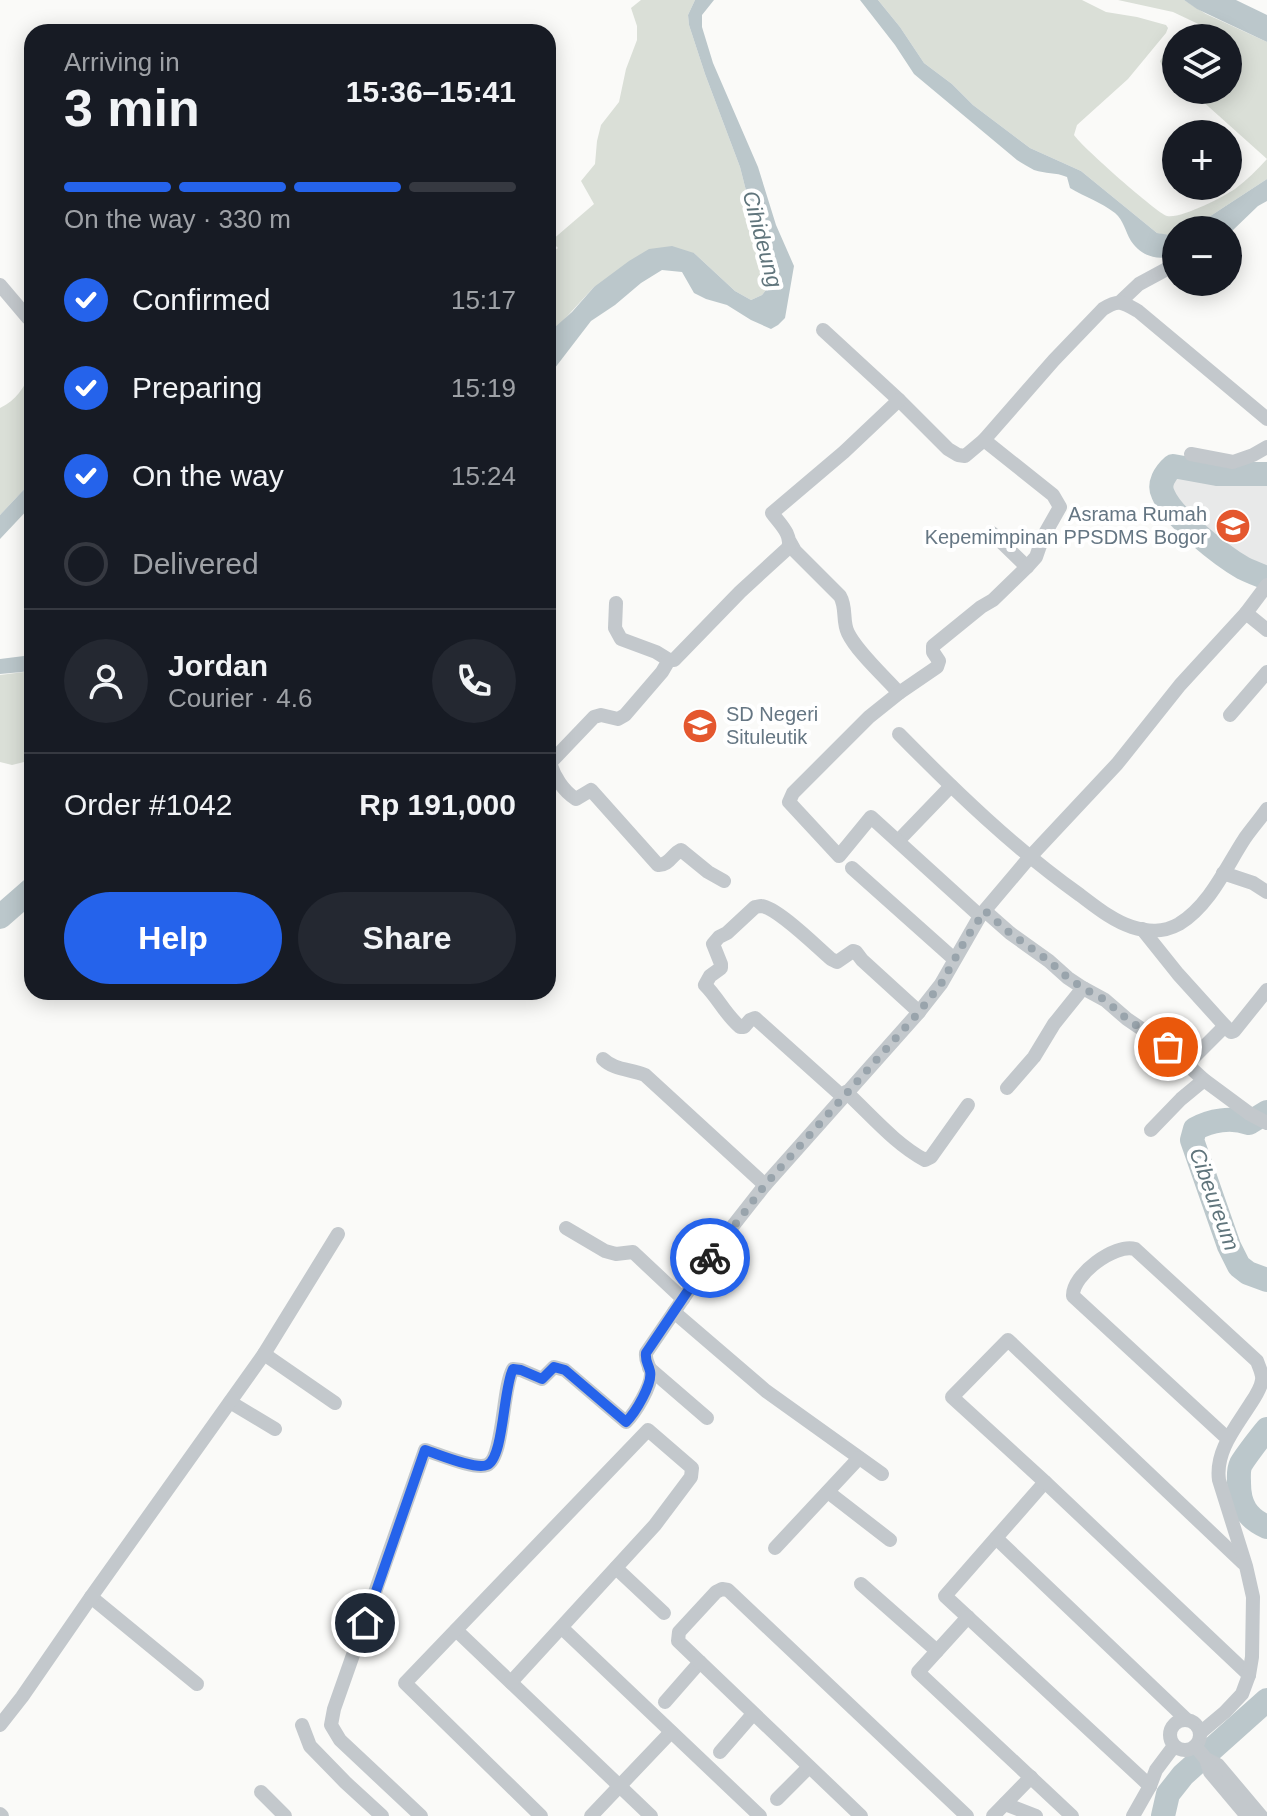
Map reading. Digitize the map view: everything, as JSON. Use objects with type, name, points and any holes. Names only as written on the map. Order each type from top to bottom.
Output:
[{"type":"street","points":[[823,330],[948,449],[965,456],[984,440],[1103,309],[1121,301],[1139,284],[1162,272]]},
{"type":"street","points":[[0,285],[24,313]]},
{"type":"street","points":[[1121,301],[1138,311],[1267,419]]},
{"type":"street","points":[[899,400],[772,513],[795,551],[840,596],[849,635],[899,693]]},
{"type":"street","points":[[984,440],[1059,502],[1058,512],[1043,537],[1036,557],[993,600],[933,646],[939,661],[937,667],[869,717],[790,796],[789,802],[839,856],[871,817],[983,913],[1168,1047],[1204,1080],[1260,1120]]},
{"type":"street","points":[[1191,454],[1233,462],[1267,447]]},
{"type":"street","points":[[992,533],[1027,567]]},
{"type":"street","points":[[616,603],[615,628],[621,639],[674,660],[788,548],[790,542]]},
{"type":"street","points":[[707,1418],[649,1368],[645,1361],[646,1353],[732,1227],[765,1185],[941,984],[983,913],[1029,858],[1117,764],[1180,685],[1265,588]]},
{"type":"street","points":[[1246,613],[1267,630]]},
{"type":"street","points":[[556,757],[594,717],[601,715],[618,719],[625,715],[669,660]]},
{"type":"street","points":[[1230,715],[1267,672]]},
{"type":"street","points":[[899,734],[1029,858],[1113,919],[1130,927],[1160,931],[1181,923],[1209,895],[1267,809]]},
{"type":"street","points":[[556,775],[562,787],[576,799],[591,790],[658,865],[666,864],[681,850],[724,881]]},
{"type":"street","points":[[898,841],[951,786]]},
{"type":"street","points":[[852,868],[954,959]]},
{"type":"street","points":[[1223,873],[1253,883],[1267,892]]},
{"type":"street","points":[[919,1012],[856,952],[837,962],[781,916],[760,905],[713,944],[721,968],[710,976],[705,985],[721,1008],[740,1027],[755,1018],[915,1154],[925,1160],[931,1157],[968,1105]]},
{"type":"street","points":[[1142,929],[1169,964],[1231,1032],[1267,990]]},
{"type":"street","points":[[1007,1088],[1034,1057],[1054,1024],[1083,988]]},
{"type":"street","points":[[1186,1065],[1225,1026]]},
{"type":"street","points":[[603,1059],[617,1068],[645,1075],[765,1185]]},
{"type":"street","points":[[1151,1130],[1204,1080]]},
{"type":"street","points":[[566,1228],[605,1251],[616,1254],[633,1252],[683,1299]]},
{"type":"street","points":[[0,1725],[264,1354],[338,1234]]},
{"type":"street","points":[[1228,1439],[1073,1296],[1073,1287],[1078,1279],[1094,1264],[1125,1247],[1135,1249],[1257,1361],[1261,1370],[1262,1382],[1258,1392],[1228,1439],[1218,1469],[1253,1597],[1249,1675],[1242,1694],[1195,1735],[1182,1750],[1174,1746],[1170,1734],[1172,1727],[1195,1735],[1210,1772],[1247,1816]]},
{"type":"street","points":[[674,1312],[766,1391],[882,1474]]},
{"type":"street","points":[[1246,1566],[1008,1340],[952,1397],[1249,1675]]},
{"type":"street","points":[[264,1354],[335,1403]]},
{"type":"street","points":[[421,1816],[340,1740],[331,1725],[425,1450],[469,1464],[489,1464],[498,1448],[508,1380],[513,1369],[542,1379],[554,1367],[565,1370],[626,1422],[634,1414],[645,1392],[650,1380],[649,1368]]},
{"type":"street","points":[[230,1402],[275,1429]]},
{"type":"street","points":[[511,1682],[673,1504],[693,1473],[692,1468],[648,1430],[405,1683],[541,1816]]},
{"type":"street","points":[[775,1548],[859,1458]]},
{"type":"street","points":[[1045,1482],[945,1596],[1150,1786]]},
{"type":"street","points":[[828,1492],[890,1540]]},
{"type":"street","points":[[996,1538],[1195,1735],[1261,1816]]},
{"type":"street","points":[[616,1568],[664,1613]]},
{"type":"street","points":[[861,1584],[937,1651]]},
{"type":"street","points":[[861,1816],[678,1641],[679,1632],[716,1592],[728,1590],[967,1816]]},
{"type":"street","points":[[91,1597],[197,1684]]},
{"type":"street","points":[[968,1617],[918,1672],[1072,1816]]},
{"type":"street","points":[[562,1628],[760,1816]]},
{"type":"street","points":[[456,1630],[651,1816]]},
{"type":"street","points":[[665,1702],[700,1662]]},
{"type":"street","points":[[720,1752],[753,1714]]},
{"type":"street","points":[[302,1725],[310,1746],[382,1816]]},
{"type":"street","points":[[591,1816],[671,1732]]},
{"type":"street","points":[[1133,1816],[1156,1770],[1174,1746]]},
{"type":"street","points":[[777,1799],[809,1767]]},
{"type":"street","points":[[993,1816],[1031,1777]]},
{"type":"street","points":[[261,1792],[285,1816]]},
{"type":"street","points":[[1005,1804],[1036,1816]]},
{"type":"shaded area","points":[[641,0],[695,0],[688,15],[689,25],[740,167],[770,285],[762,295],[751,300],[735,291],[694,253],[594,287],[556,328],[556,237],[594,204],[581,181],[595,164],[601,125],[619,102],[626,69],[637,40],[637,26],[631,8]]},
{"type":"shaded area","points":[[878,0],[1082,0],[1106,12],[1162,24],[1162,38],[1128,79],[1077,125],[1074,135],[1120,179],[1167,216],[1162,216],[1162,234],[1081,171],[1030,148],[973,105],[924,63]]},
{"type":"shaded area","points":[[1118,0],[1184,0],[1228,24],[1198,24],[1173,12]]},
{"type":"shaded area","points":[[1242,31],[1267,42],[1267,159],[1242,137],[1242,120],[1223,120],[1206,104],[1242,104]]},
{"type":"shaded area","points":[[1267,159],[1267,179],[1242,195],[1242,183]]},
{"type":"shaded area","points":[[1216,200],[1235,200],[1210,216],[1173,216]]},
{"type":"shaded area","points":[[24,385],[24,490],[0,515],[0,408]]},
{"type":"shaded area","name":"Asrama Rumah Kepemimpinan PPSDMS Bogor","points":[[1171,473],[1223,479],[1267,480],[1267,568],[1263,571],[1221,547],[1178,505],[1165,486]]},
{"type":"shaded area","points":[[24,672],[24,762],[12,765],[0,762],[0,675]]},
{"type":"water","points":[[695,0],[714,0],[702,15],[702,27],[713,63],[758,167],[776,225],[794,266],[785,318],[771,329],[727,305],[694,293],[682,272],[662,270],[591,321],[556,367],[556,326],[594,287],[649,249],[672,246],[694,253],[735,291],[751,300],[762,295],[770,285],[740,167],[705,74],[688,15]]},
{"type":"water","points":[[860,0],[878,0],[924,63],[973,105],[1030,148],[1081,171],[1157,233],[1162,234],[1162,258],[1145,254],[1135,246],[1115,213],[1070,188],[1067,177],[1034,170],[1017,160],[914,74]]},
{"type":"water","points":[[1184,0],[1236,0],[1267,15],[1267,42],[1242,30],[1242,24],[1229,24]]},
{"type":"water","points":[[1267,179],[1267,201],[1242,221],[1242,216],[1210,216],[1235,200],[1242,200],[1242,195]]},
{"type":"water","points":[[24,490],[24,514],[0,539],[0,515]]},
{"type":"water","points":[[24,656],[24,672],[0,674],[0,659]]},
{"type":"waterway","name":"Cibeureum","points":[[1267,474],[1217,474],[1173,466],[1161,486],[1176,514],[1198,535],[1234,562],[1267,578]]},
{"type":"waterway","name":"Cihideung","points":[[0,917],[24,896]]},
{"type":"waterway","name":"Cibeureum","points":[[1267,1112],[1249,1123],[1228,1120],[1208,1123],[1195,1129],[1192,1140],[1239,1266],[1267,1280]]},
{"type":"waterway","name":"Cibeureum","points":[[1267,1429],[1239,1469],[1239,1491],[1246,1510],[1267,1527]]},
{"type":"waterway","name":"Cibeureum","points":[[1163,1816],[1168,1794],[1183,1775],[1267,1700]]},
{"type":"way so far","points":[[710,1258],[765,1185],[919,1012],[941,984],[985,911],[1068,978],[1105,1000],[1168,1047]]},
{"type":"place","name":"Asrama Rumah Kepemimpinan PPSDMS Bogor","points":[[1233,526]]},
{"type":"place","name":"SD Negeri Situleutik","points":[[700,726]]},
{"type":"route","points":[[365,1623],[425,1450],[469,1464],[489,1464],[498,1448],[508,1380],[513,1369],[542,1379],[554,1367],[559,1367],[626,1422],[634,1414],[650,1380],[646,1353],[710,1258]]}]
